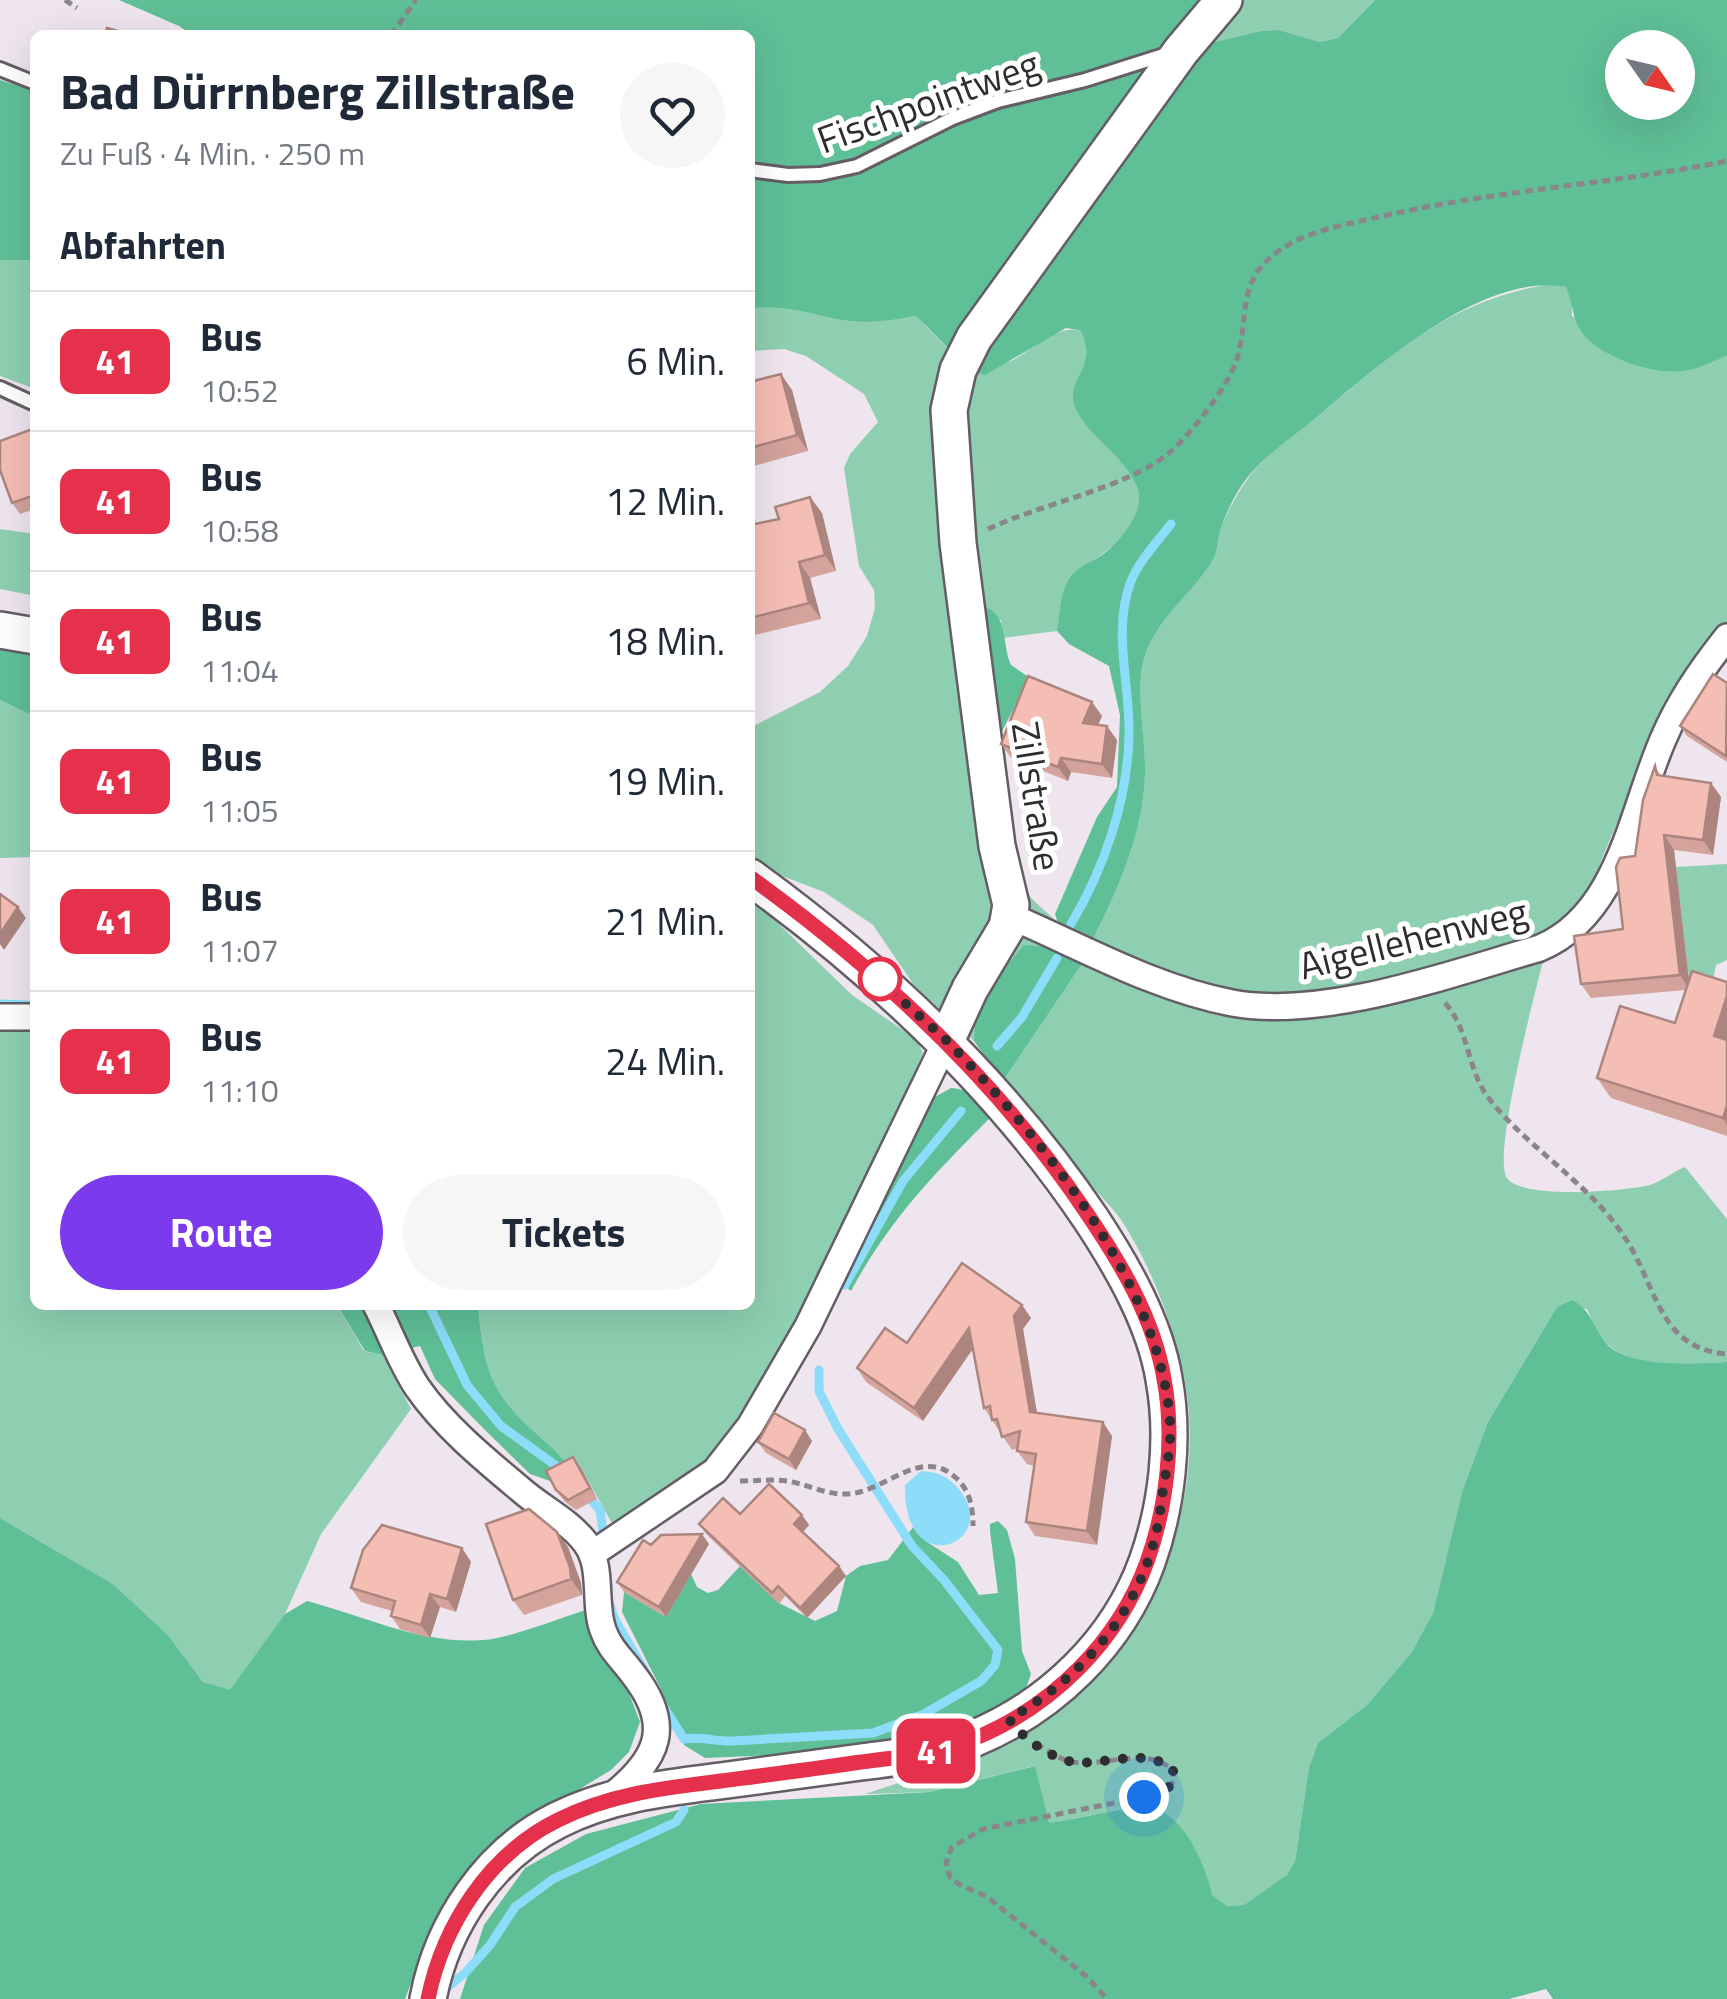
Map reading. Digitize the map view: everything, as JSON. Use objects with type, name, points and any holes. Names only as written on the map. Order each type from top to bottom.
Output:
[{"type":"main road","name":"Zillstraße","points":[[946,1041],[970,989],[1000,940],[1011,905],[996,846],[958,543],[950,410],[958,370],[974,338],[1181,51],[1224,0]]},
{"type":"main road","points":[[0,630],[30,635]]},
{"type":"main road","points":[[428,1999],[439,1953],[464,1907],[493,1868],[554,1822],[605,1802],[657,1788],[930,1753],[976,1738],[1047,1696],[1077,1672],[1105,1640],[1138,1587],[1158,1532],[1170,1426],[1164,1374],[1136,1295],[1114,1254],[1069,1186],[1023,1127],[946,1041],[819,927],[755,881]]},
{"type":"street","name":"Aigellehenweg","points":[[1010,916],[1162,983],[1232,1003],[1292,1007],[1408,984],[1540,948],[1577,926],[1616,864],[1666,733],[1688,692],[1727,637]]},
{"type":"street","points":[[0,1016],[30,1017]]},
{"type":"street","name":"Zillstraße","points":[[600,1547],[714,1471],[750,1426],[808,1326],[946,1041]]},
{"type":"street","points":[[378,1310],[404,1364],[436,1410],[521,1490],[600,1547],[598,1614],[603,1632],[644,1687],[654,1708],[660,1758],[669,1770],[709,1782]]},
{"type":"street","points":[[605,1802],[640,1773],[656,1745]]},
{"type":"lane","name":"Fischpointweg","points":[[755,171],[820,174],[857,166],[953,118],[998,101],[1181,51]]},
{"type":"lane","points":[[0,70],[30,81]]},
{"type":"lane","points":[[0,388],[30,402]]},
{"type":"path","points":[[65,0],[77,8]]},
{"type":"path","points":[[395,30],[416,0]]},
{"type":"path","points":[[958,543],[1122,478],[1168,454],[1228,379],[1236,361],[1248,290],[1261,266],[1314,232],[1446,201],[1727,161]]},
{"type":"path","points":[[1408,984],[1443,1001],[1454,1013],[1483,1090],[1615,1224],[1634,1252],[1666,1320],[1678,1334],[1708,1353],[1727,1354]]},
{"type":"path","points":[[732,1480],[789,1481],[850,1495],[925,1466],[944,1469],[967,1491],[973,1507],[973,1526]]},
{"type":"path","points":[[1009,1719],[1021,1737],[1072,1762],[1122,1757],[1164,1762],[1173,1770],[1174,1781],[1166,1790],[1144,1797],[983,1829],[952,1848],[946,1863],[950,1876],[960,1885],[986,1896],[1086,1976],[1107,1999]]},
{"type":"green space","points":[[119,0],[1211,0],[1198,46],[1260,31],[1279,30],[1320,42],[1338,38],[1375,0],[1727,0],[1727,356],[1682,371],[1642,367],[1612,356],[1589,340],[1578,326],[1566,287],[1534,286],[1502,293],[1468,307],[1404,347],[1261,463],[1242,484],[1230,507],[1213,560],[1157,631],[1144,659],[1144,795],[1121,879],[1093,939],[1058,923],[1055,914],[1097,817],[1117,787],[1120,715],[1109,666],[1069,644],[1057,631],[1062,598],[1072,574],[1119,539],[1136,514],[1139,496],[1124,465],[1089,429],[1076,409],[1074,389],[1084,364],[1085,343],[1080,330],[1066,328],[985,375],[958,358],[915,316],[859,322],[789,309],[755,308],[755,30],[185,30]]},
{"type":"green space","points":[[1211,0],[1375,0],[1338,38],[1320,42],[1279,30],[1260,31],[1198,46]]},
{"type":"green space","points":[[0,80],[30,89],[30,260],[0,260]]},
{"type":"green space","points":[[0,260],[30,260],[30,387],[0,376]]},
{"type":"green space","points":[[1551,284],[1566,287],[1572,300],[1572,316],[1683,371],[1727,356],[1727,623],[1703,655],[1642,762],[1585,900],[1545,937],[1364,986],[1272,997],[1218,990],[1170,976],[1093,939],[1121,879],[1144,795],[1144,659],[1157,631],[1213,560],[1226,517],[1249,477],[1281,445],[1424,333],[1482,303]]},
{"type":"green space","points":[[770,305],[848,319],[915,316],[960,359],[984,366],[1014,359],[1065,330],[1080,330],[1087,354],[1073,399],[1084,421],[1119,457],[1138,490],[1138,508],[1123,535],[1085,566],[1073,582],[1057,631],[1003,638],[1001,620],[981,611],[1018,878],[1032,899],[1058,923],[1056,948],[975,1004],[974,1041],[914,985],[873,925],[824,892],[755,862],[755,725],[820,692],[848,666],[867,636],[875,608],[874,590],[859,566],[844,468],[850,454],[878,422],[864,394],[806,356],[784,349],[755,351],[755,308]]},
{"type":"green space","points":[[0,529],[30,533],[30,595],[0,589]]},
{"type":"green space","points":[[987,608],[1001,625],[1011,665],[1027,676],[998,739],[981,611]]},
{"type":"green space","points":[[0,649],[30,653],[30,715],[0,700]]},
{"type":"green space","points":[[0,700],[30,715],[30,857],[0,858]]},
{"type":"green space","points":[[1727,864],[1727,960],[1716,965],[1713,980],[1690,990],[1676,867]]},
{"type":"green space","points":[[755,901],[852,995],[916,1039],[923,1053],[844,1234],[741,1424],[706,1468],[614,1527],[581,1468],[572,1472],[504,1399],[495,1385],[482,1341],[479,1310],[755,1310]]},
{"type":"green space","points":[[1024,945],[1056,948],[1084,961],[1003,1081],[974,1041],[975,1004]]},
{"type":"green space","points":[[1550,956],[1542,965],[1509,1110],[1504,1164],[1507,1178],[1532,1189],[1619,1190],[1650,1185],[1685,1167],[1727,1219],[1727,1362],[1636,1359],[1608,1344],[1587,1309],[1557,1307],[1488,1422],[1462,1492],[1433,1613],[1411,1653],[1367,1705],[1318,1743],[1309,1767],[1295,1861],[1287,1876],[1244,1905],[1227,1906],[1211,1895],[1191,1842],[1162,1811],[1131,1808],[1048,1824],[1034,1766],[930,1792],[865,1794],[1007,1742],[1059,1711],[1082,1692],[1109,1664],[1152,1597],[1179,1521],[1190,1442],[1188,1403],[1174,1335],[1156,1288],[1117,1215],[1003,1081],[1084,961],[1216,1009]]},
{"type":"green space","points":[[0,1029],[30,1029],[30,1310],[340,1310],[364,1351],[383,1355],[411,1409],[321,1534],[285,1614],[231,1691],[203,1682],[168,1635],[113,1584],[0,1518]]},
{"type":"green space","points":[[951,1088],[970,1093],[992,1116],[914,1198],[881,1241],[851,1291],[840,1282],[920,1112],[933,1098]]},
{"type":"green space","points":[[1572,1300],[1588,1314],[1606,1343],[1629,1357],[1662,1363],[1727,1362],[1727,1999],[1553,1999],[1546,1989],[1509,1999],[460,1999],[484,1925],[525,1868],[586,1834],[701,1804],[930,1792],[1035,1766],[1049,1823],[1143,1807],[1163,1812],[1192,1843],[1212,1895],[1227,1906],[1244,1905],[1287,1875],[1295,1861],[1309,1767],[1318,1743],[1367,1705],[1411,1653],[1433,1613],[1462,1492],[1488,1422],[1557,1307]]},
{"type":"green space","points":[[340,1310],[479,1310],[485,1357],[495,1385],[514,1412],[572,1472],[553,1482],[530,1474],[435,1379],[420,1346],[383,1355],[365,1351]]},
{"type":"green space","points":[[0,1518],[113,1584],[168,1635],[203,1682],[230,1690],[285,1614],[307,1601],[416,1634],[461,1640],[508,1636],[589,1609],[640,1722],[629,1752],[611,1770],[555,1804],[466,1881],[427,1940],[405,1999],[0,1999]]},
{"type":"green space","points":[[998,1521],[1007,1530],[1015,1559],[1022,1651],[1031,1674],[1025,1691],[938,1734],[804,1754],[705,1758],[684,1745],[622,1612],[624,1592],[666,1617],[691,1574],[697,1587],[708,1593],[718,1590],[740,1566],[779,1603],[815,1621],[837,1611],[846,1576],[860,1566],[888,1560],[914,1526],[924,1540],[958,1562],[979,1595],[998,1593],[990,1524]]},
{"type":"water","points":[[921,1471],[939,1474],[953,1483],[970,1511],[968,1527],[960,1538],[947,1545],[932,1544],[918,1535],[908,1516],[905,1485]]},
{"type":"building","points":[[781,374],[797,435],[755,447],[755,381]]},
{"type":"building","points":[[30,430],[30,497],[12,503],[0,470],[0,441]]},
{"type":"building","points":[[810,497],[825,555],[799,562],[809,603],[755,617],[755,524],[779,519],[775,507]]},
{"type":"building","points":[[1713,674],[1727,683],[1726,756],[1680,726]]},
{"type":"building","points":[[1028,676],[1092,702],[1083,723],[1107,726],[1102,764],[1061,758],[1058,767],[1001,744]]},
{"type":"building","points":[[1655,766],[1657,775],[1711,783],[1703,840],[1664,835],[1680,975],[1581,984],[1574,936],[1623,929],[1616,867],[1620,858],[1635,856],[1643,800]]},
{"type":"building","points":[[0,894],[18,907],[0,934]]},
{"type":"building","points":[[1692,971],[1727,982],[1727,996],[1714,1036],[1727,1040],[1727,1105],[1723,1118],[1597,1078],[1620,1006],[1675,1023]]},
{"type":"building","points":[[962,1263],[1022,1305],[1014,1316],[1030,1412],[1103,1422],[1087,1531],[1026,1522],[1036,1454],[1017,1451],[1020,1431],[1002,1437],[997,1419],[992,1420],[990,1406],[984,1408],[969,1328],[914,1408],[857,1368],[885,1328],[907,1343]]},
{"type":"building","points":[[774,1413],[805,1430],[789,1459],[758,1442]]},
{"type":"building","points":[[573,1457],[590,1488],[568,1500],[556,1490],[546,1471]]},
{"type":"building","points":[[769,1484],[802,1515],[794,1524],[839,1566],[800,1608],[778,1586],[772,1593],[699,1524],[723,1498],[740,1514]]},
{"type":"building","points":[[529,1509],[557,1532],[571,1579],[513,1600],[486,1524]]},
{"type":"building","points":[[382,1525],[462,1548],[447,1599],[430,1594],[421,1625],[391,1616],[395,1601],[351,1588],[363,1550]]},
{"type":"building","points":[[702,1534],[659,1607],[617,1582],[643,1540],[651,1545],[661,1535]]},
{"type":"waterway","points":[[1071,924],[1104,856],[1124,783],[1129,734],[1122,638],[1125,600],[1139,566],[1171,524]]},
{"type":"waterway","points":[[997,1046],[1022,1017],[1057,958]]},
{"type":"waterway","points":[[0,1004],[30,1005]]},
{"type":"waterway","points":[[845,1285],[903,1181],[961,1111]]},
{"type":"waterway","points":[[431,1310],[467,1385],[501,1426],[566,1473]]},
{"type":"waterway","points":[[660,1701],[684,1739],[733,1741],[873,1733],[924,1714],[981,1681],[995,1665],[998,1650],[912,1546],[838,1429],[819,1391],[819,1370]]},
{"type":"waterway","points":[[587,1495],[600,1510],[604,1539]]},
{"type":"waterway","points":[[608,1599],[615,1620],[649,1678]]},
{"type":"waterway","points":[[444,1990],[490,1945],[515,1907],[553,1879],[676,1822],[684,1810]]},
{"type":"bus line","name":"41","points":[[428,1999],[439,1953],[464,1907],[493,1868],[554,1822],[588,1806],[657,1788],[930,1753],[976,1738],[1047,1696],[1077,1672],[1105,1640],[1138,1587],[1158,1532],[1170,1426],[1164,1374],[1136,1295],[1114,1254],[1069,1186],[1011,1112],[946,1041],[819,927],[755,881]]},
{"type":"route","points":[[880,979],[946,1041],[1011,1112],[1069,1186],[1136,1295],[1164,1374],[1170,1426],[1158,1532],[1138,1587],[1105,1640],[1077,1672],[1009,1719],[1021,1737],[1072,1762],[1122,1757],[1164,1762],[1173,1770],[1174,1781],[1166,1790],[1144,1797]]}]
